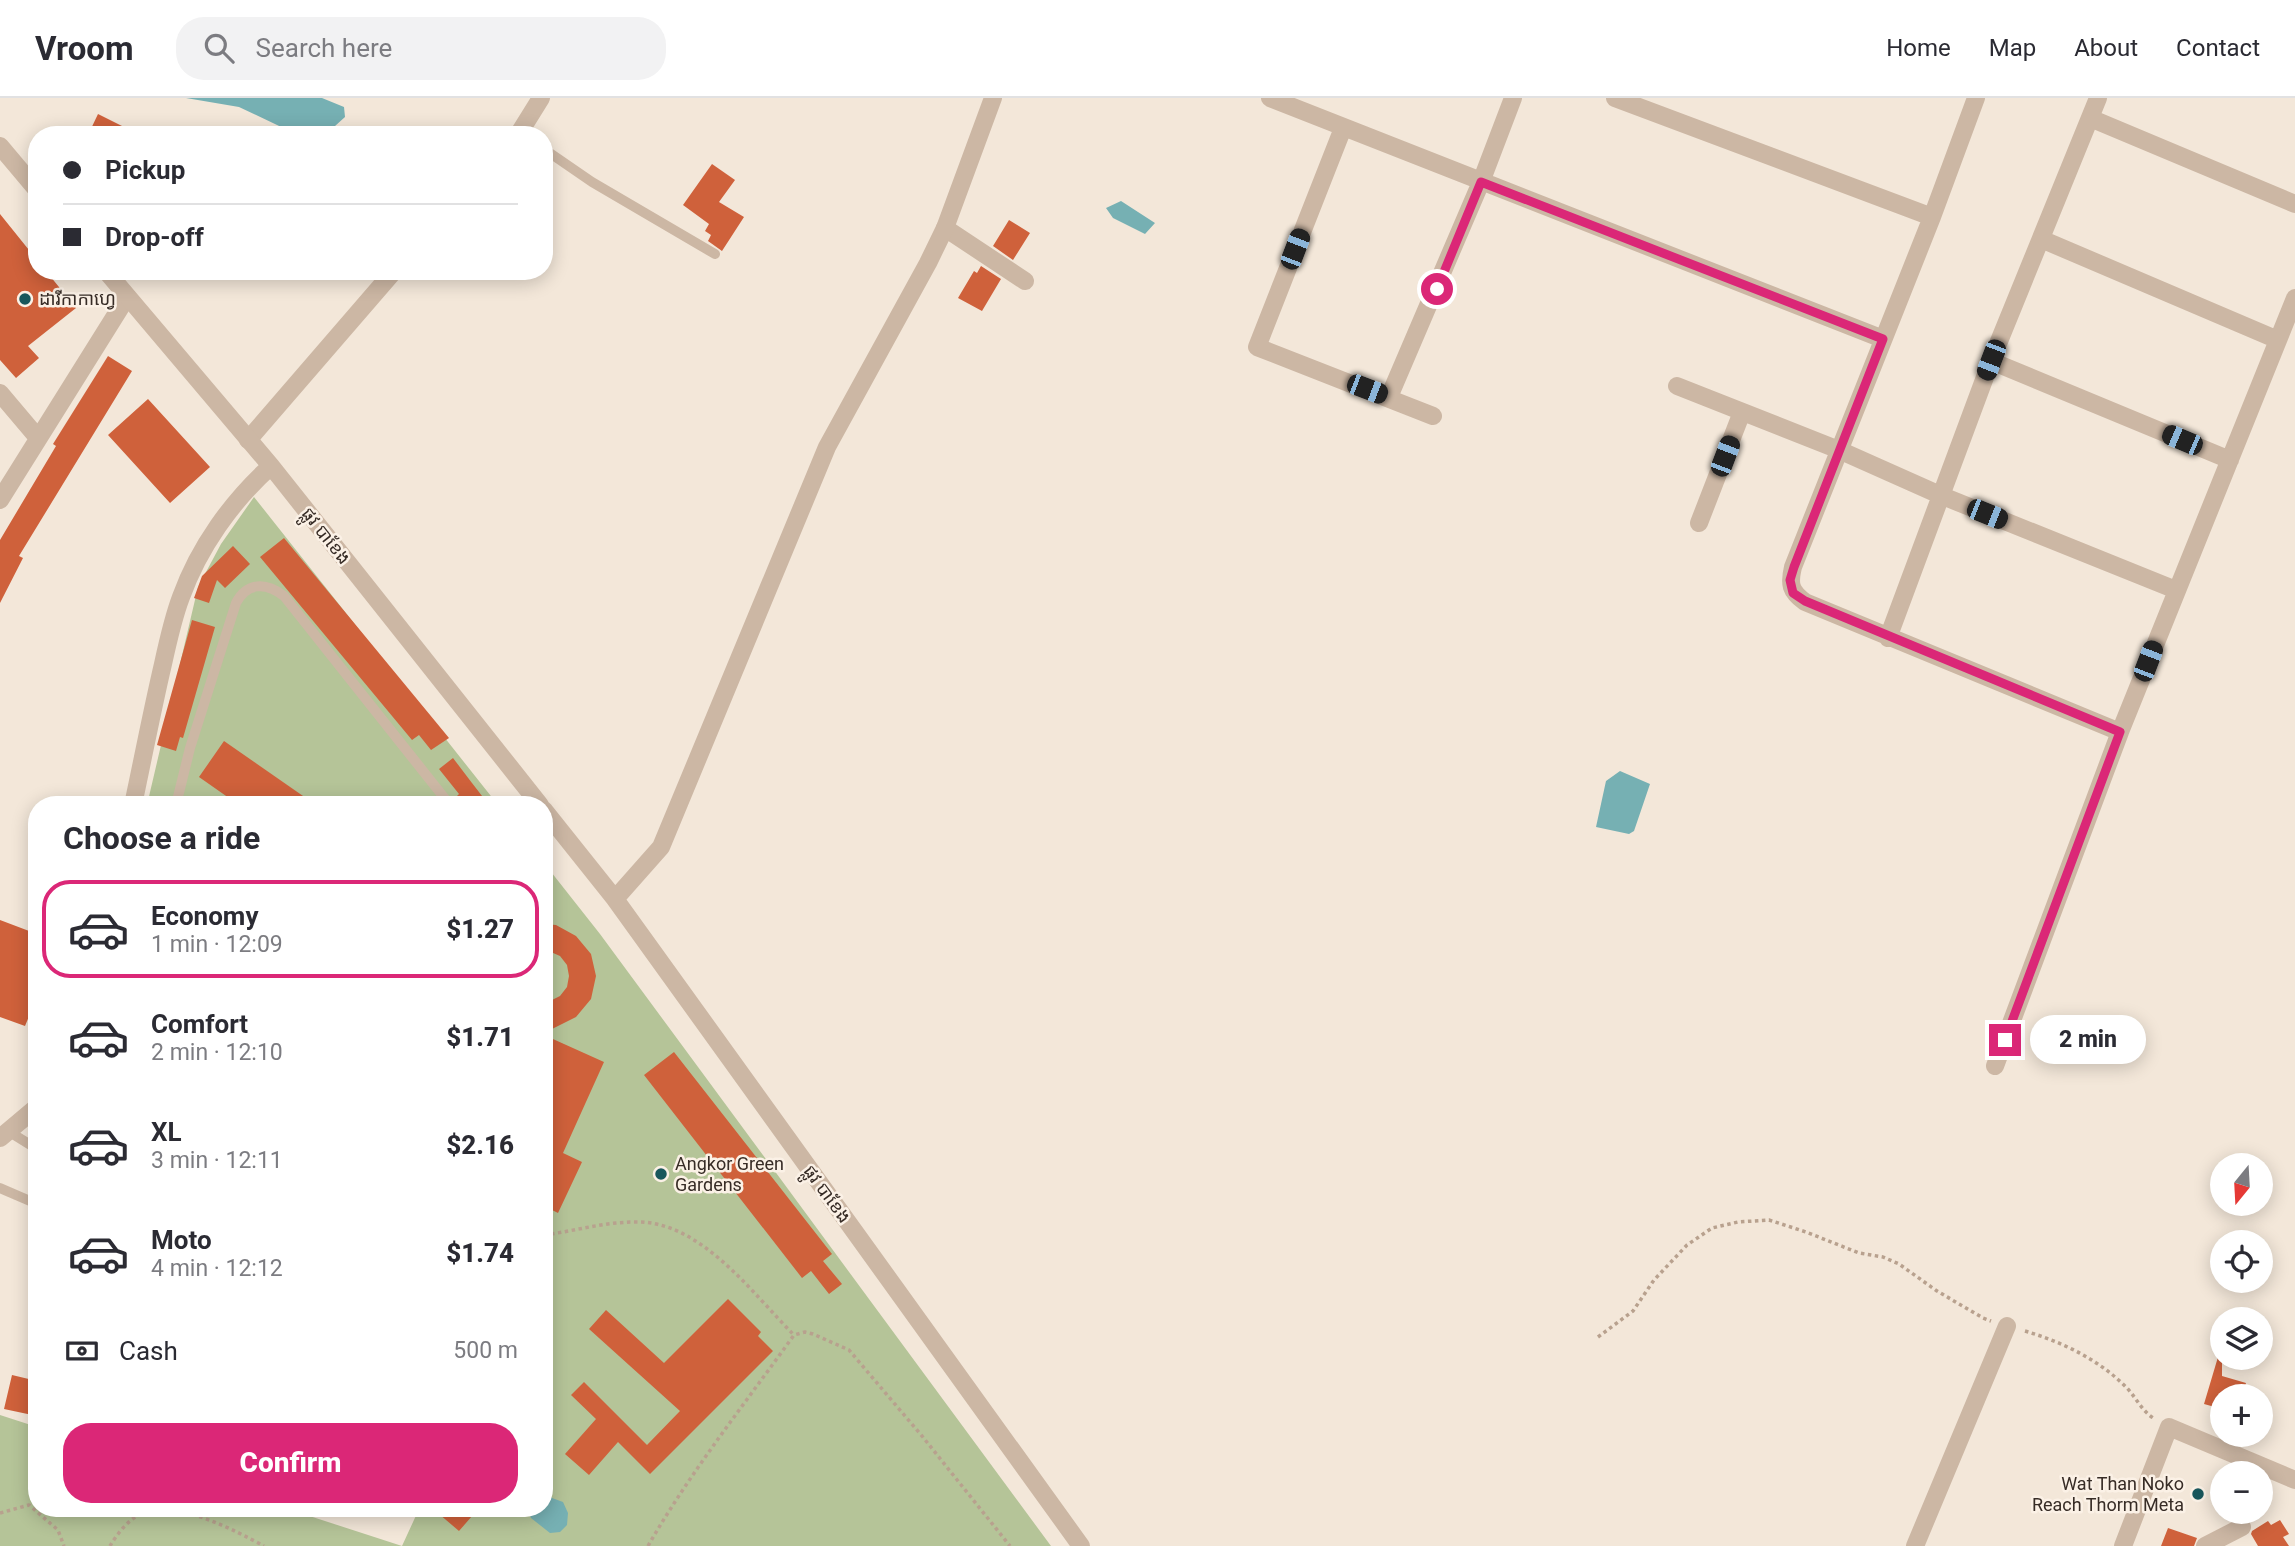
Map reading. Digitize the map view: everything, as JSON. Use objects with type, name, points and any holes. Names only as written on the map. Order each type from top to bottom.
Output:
[{"type":"street","points":[[525,126],[541,98]]},
{"type":"street","points":[[615,900],[661,847],[827,447],[945,228],[993,98]]},
{"type":"street","points":[[1270,98],[1883,339]]},
{"type":"street","points":[[1389,397],[1481,182],[1513,98]]},
{"type":"street","points":[[1615,98],[1932,217]]},
{"type":"street","points":[[1976,98],[1794,567],[1791,587],[1793,593],[1805,601],[1888,638],[2120,732]]},
{"type":"street","points":[[1888,638],[1991,360],[2098,98]]},
{"type":"street","points":[[2090,118],[2295,204]]},
{"type":"street","points":[[1343,128],[1257,347],[1433,416]]},
{"type":"street","points":[[0,146],[28,179]]},
{"type":"street","points":[[945,228],[1025,281]]},
{"type":"street","points":[[2040,239],[2278,341]]},
{"type":"street","name":"ផ្លូវ បាខែង","points":[[113,280],[271,466],[533,796]]},
{"type":"street","points":[[248,440],[386,280]]},
{"type":"street","points":[[0,500],[127,297]]},
{"type":"street","points":[[1996,1066],[2120,732],[2295,298]]},
{"type":"street","points":[[1991,360],[2230,460]]},
{"type":"street","points":[[1677,386],[2176,590]]},
{"type":"street","points":[[0,393],[38,438]]},
{"type":"street","points":[[1699,523],[1742,412]]},
{"type":"street","points":[[135,796],[156,692],[181,597],[205,548],[225,516],[247,487],[271,466]]},
{"type":"street","name":"ផ្លូវ បាខែង","points":[[553,821],[615,900],[1081,1546]]},
{"type":"street","points":[[4,1134],[28,1114]]},
{"type":"street","points":[[1915,1546],[2007,1326]]},
{"type":"street","points":[[2123,1546],[2169,1427],[2295,1480]]},
{"type":"street","points":[[2205,1546],[2242,1527]]},
{"type":"lane","points":[[553,155],[592,182],[715,254]]},
{"type":"lane","points":[[178,796],[190,748],[236,603],[246,589],[259,585],[273,587],[284,596],[443,796]]},
{"type":"lane","points":[[4,1134],[28,1145]]},
{"type":"lane","points":[[0,1188],[28,1200]]},
{"type":"path","points":[[1598,1337],[1633,1311],[1654,1280],[1686,1245],[1712,1228],[1738,1222],[1769,1220],[1859,1253],[1883,1257],[1899,1264],[1937,1291],[1983,1318],[2062,1344],[2097,1363],[2127,1387],[2149,1416],[2169,1427]]},
{"type":"path","points":[[553,1233],[608,1223],[638,1222],[670,1226],[702,1244],[794,1335]]},
{"type":"path","points":[[648,1546],[676,1497],[794,1335],[805,1332],[849,1350],[906,1416],[1010,1546]]},
{"type":"path","points":[[0,1513],[28,1505]]},
{"type":"path","points":[[43,1517],[58,1530],[64,1546]]},
{"type":"path","points":[[110,1546],[124,1527],[137,1517]]},
{"type":"path","points":[[198,1517],[264,1546]]},
{"type":"green space","points":[[254,497],[491,796],[149,796],[198,587],[221,544]]},
{"type":"green space","name":"Angkor Green Gardens","points":[[553,874],[600,934],[1051,1546],[402,1546],[415,1517],[553,1517]]},
{"type":"green space","points":[[0,1415],[28,1424],[28,1517],[313,1517],[402,1546],[0,1546]]},
{"type":"water","points":[[186,98],[322,98],[344,107],[345,117],[335,126],[279,126],[239,107]]},
{"type":"water","points":[[1121,201],[1155,223],[1145,234],[1113,218],[1106,208]]},
{"type":"water","points":[[1620,771],[1650,784],[1634,831],[1629,834],[1596,827],[1606,781]]},
{"type":"water","points":[[553,1498],[563,1502],[568,1513],[567,1525],[560,1532],[550,1533],[531,1518],[553,1517]]},
{"type":"building","points":[[98,114],[122,126],[92,126]]},
{"type":"building","points":[[712,164],[735,180],[719,202],[744,217],[722,251],[708,241],[711,235],[705,231],[709,224],[683,205]]},
{"type":"building","points":[[0,214],[28,249],[28,280],[53,280],[76,308],[28,346],[39,358],[16,378],[0,360]]},
{"type":"building","points":[[1009,220],[1030,233],[1013,260],[993,246]]},
{"type":"building","points":[[981,266],[1001,279],[982,311],[958,298],[974,271],[977,273]]},
{"type":"building","points":[[108,356],[132,371],[19,556],[23,558],[0,603],[0,540],[56,446],[53,444]]},
{"type":"building","points":[[148,399],[210,467],[170,503],[108,435]]},
{"type":"building","points":[[284,538],[449,738],[431,750],[419,735],[412,740],[260,557]]},
{"type":"building","points":[[233,546],[250,564],[225,588],[217,580],[209,603],[194,598],[202,576]]},
{"type":"building","points":[[192,620],[215,627],[183,738],[180,737],[176,751],[157,745]]},
{"type":"building","points":[[224,741],[303,796],[226,796],[199,777]]},
{"type":"building","points":[[453,758],[482,796],[457,796],[459,794],[439,769]]},
{"type":"building","points":[[0,920],[28,931],[28,1019],[25,1026],[0,1017]]},
{"type":"building","points":[[553,925],[576,936],[591,954],[596,976],[591,999],[576,1017],[553,1028],[553,1000],[567,987],[569,976],[567,965],[560,956],[553,953]]},
{"type":"building","points":[[553,1039],[604,1062],[563,1153],[582,1162],[558,1213],[553,1210]]},
{"type":"building","points":[[674,1052],[832,1254],[823,1261],[842,1284],[829,1294],[811,1271],[802,1278],[644,1075]]},
{"type":"building","points":[[728,1299],[761,1332],[758,1336],[773,1351],[650,1474],[618,1442],[589,1475],[565,1454],[596,1419],[571,1395],[584,1382],[647,1445],[680,1411],[589,1329],[606,1310],[664,1363]]},
{"type":"building","points":[[2214,1370],[2222,1370],[2222,1376],[2246,1383],[2210,1384],[2210,1406],[2204,1404]]},
{"type":"building","points":[[12,1375],[28,1379],[28,1414],[4,1409]]},
{"type":"building","points":[[443,1517],[471,1517],[459,1531]]},
{"type":"building","points":[[2280,1520],[2289,1534],[2283,1537],[2289,1546],[2258,1546],[2252,1531],[2263,1524],[2273,1524]]},
{"type":"building","points":[[2168,1528],[2197,1538],[2194,1546],[2161,1546]]},
{"type":"place","name":"ដារីកាកាហ្វេ","points":[[25,299]]},
{"type":"place","name":"Angkor Green Gardens","points":[[661,1174]]},
{"type":"place","name":"Wat Than Noko Reach Thorm Meta","points":[[2198,1494]]},
{"type":"route","points":[[1437,289],[1481,182],[1883,339],[1794,567],[1790,580],[1793,593],[1888,638],[2120,732],[2005,1040]]}]
